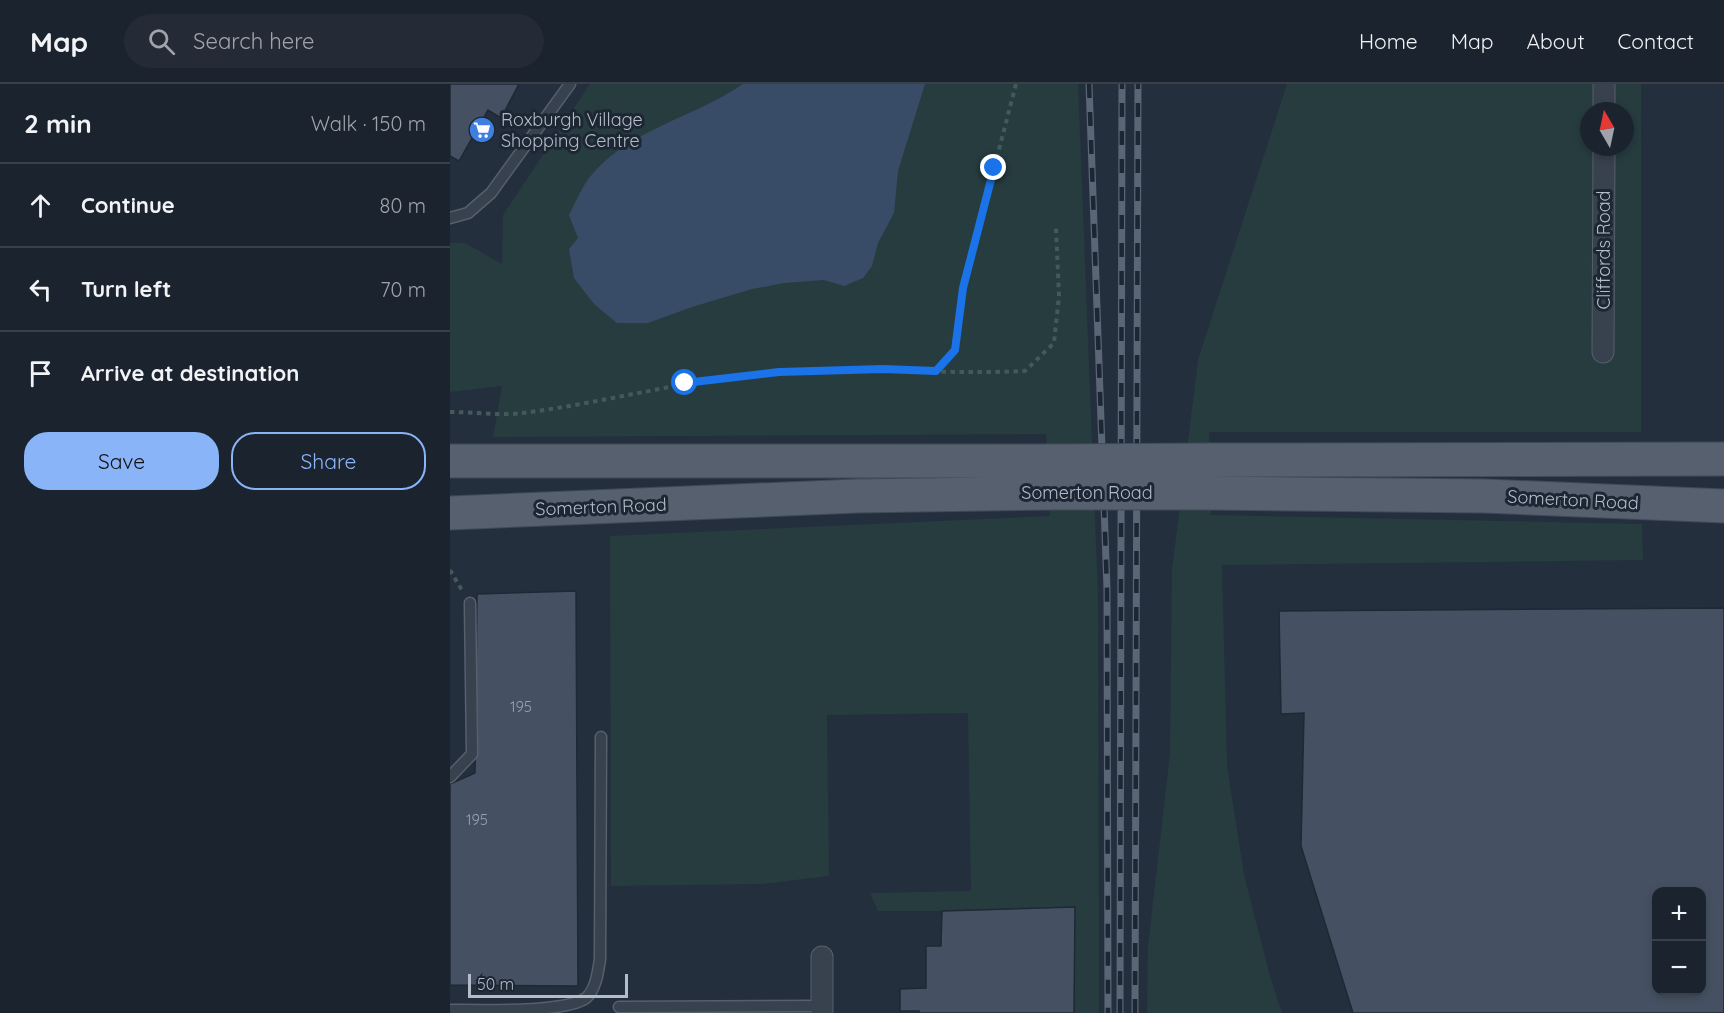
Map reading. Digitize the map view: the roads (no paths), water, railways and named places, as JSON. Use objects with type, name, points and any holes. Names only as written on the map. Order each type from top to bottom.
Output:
[{"type":"main road","name":"Somerton Road","points":[[450,461],[1724,459]]},
{"type":"main road","name":"Somerton Road","points":[[450,513],[857,496],[1049,493],[1474,496],[1724,506]]},
{"type":"street","points":[[1604,84],[1604,102]]},
{"type":"street","name":"Cliffords Road","points":[[1604,156],[1604,352]]},
{"type":"street","points":[[822,957],[822,1010]]},
{"type":"lane","points":[[450,218],[468,213],[491,193],[570,84]]},
{"type":"lane","points":[[450,777],[472,754],[470,603]]},
{"type":"lane","points":[[450,1010],[546,1010],[570,1006],[579,1008],[587,998],[595,982],[600,959],[601,737]]},
{"type":"lane","points":[[620,1007],[822,1010]]},
{"type":"water","points":[[743,84],[925,84],[898,171],[894,213],[878,243],[872,266],[863,278],[844,286],[824,280],[784,283],[752,289],[648,323],[617,323],[594,304],[574,278],[569,249],[578,238],[569,215],[581,191],[589,178],[605,161],[623,147]]},
{"type":"railway","points":[[1089,84],[1107,589],[1108,1013]]},
{"type":"railway","points":[[1120,1013],[1122,84]]},
{"type":"railway","points":[[1135,1013],[1138,84]]},
{"type":"place","name":"Roxburgh Village Shopping Centre","points":[[482,130]]}]
